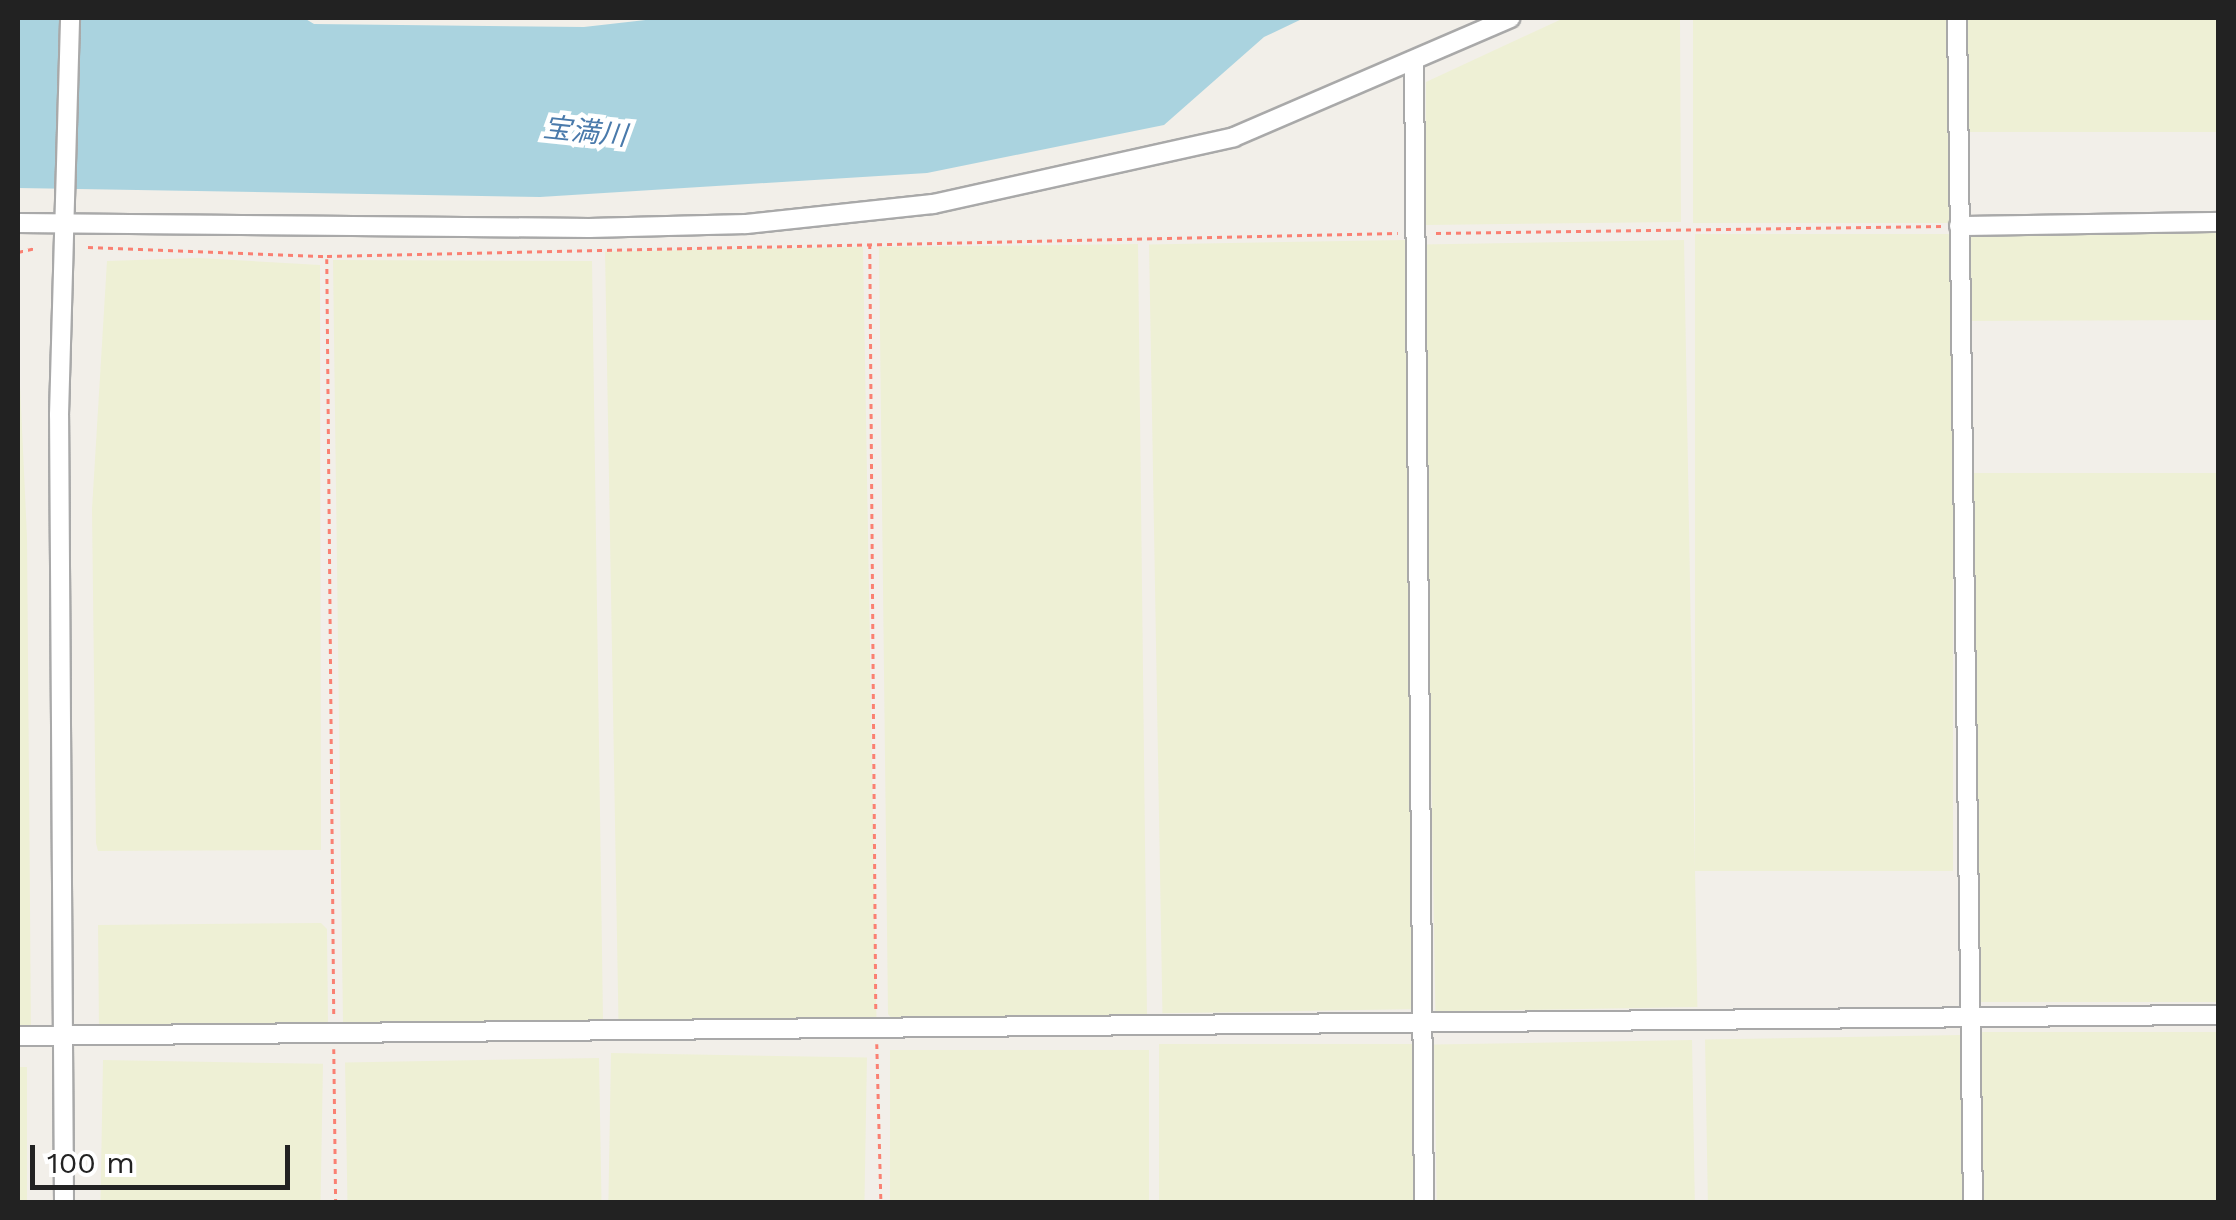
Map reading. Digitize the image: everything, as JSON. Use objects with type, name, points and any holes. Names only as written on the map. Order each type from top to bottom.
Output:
[{"type":"street","points":[[64,1202],[62,220],[70,18]]},
{"type":"street","points":[[18,223],[62,220],[589,228],[854,214],[1013,190],[1234,137],[1414,64],[1510,18]]},
{"type":"street","points":[[1957,18],[1972,1202]]},
{"type":"street","points":[[1414,64],[1424,1202]]},
{"type":"street","points":[[1959,226],[2218,222]]},
{"type":"street","points":[[18,1036],[2218,1015]]},
{"type":"path","points":[[88,246],[326,256],[870,241],[1959,226]]},
{"type":"path","points":[[870,241],[880,1202]]},
{"type":"path","points":[[18,252],[36,248]]},
{"type":"path","points":[[326,256],[336,1202]]},
{"type":"green space","points":[[1564,18],[1680,18],[1681,222],[1425,225],[1426,82]]},
{"type":"green space","points":[[1693,18],[1949,18],[1949,223],[1693,223]]},
{"type":"green space","points":[[1968,18],[2218,18],[2218,132],[1968,132]]},
{"type":"green space","points":[[2218,231],[2218,320],[1969,321],[1970,237]]},
{"type":"green space","points":[[1695,234],[1953,234],[1953,871],[1695,871]]},
{"type":"green space","points":[[1405,240],[1418,1009],[1162,1013],[1149,244]]},
{"type":"green space","points":[[1684,240],[1697,1007],[1435,1011],[1422,245]]},
{"type":"green space","points":[[1138,244],[1147,1015],[893,1020],[888,1014],[879,247]]},
{"type":"green space","points":[[863,247],[876,1017],[618,1021],[605,252]]},
{"type":"green space","points":[[198,258],[320,265],[321,850],[98,851],[96,843],[92,509],[107,261]]},
{"type":"green space","points":[[333,260],[592,261],[603,1022],[347,1029],[343,1023]]},
{"type":"green space","points":[[18,342],[27,537],[31,1030],[18,1030]]},
{"type":"green space","points":[[1974,473],[2218,473],[2218,1002],[1974,1002]]},
{"type":"green space","points":[[321,923],[327,929],[328,1024],[99,1029],[98,925]]},
{"type":"green space","points":[[1979,1032],[2218,1032],[2218,1202],[1979,1202]]},
{"type":"green space","points":[[1960,1035],[1963,1202],[1708,1202],[1705,1039]]},
{"type":"green space","points":[[1692,1040],[1695,1202],[1437,1202],[1434,1045]]},
{"type":"green space","points":[[1159,1044],[1415,1044],[1415,1202],[1159,1202]]},
{"type":"green space","points":[[890,1050],[1149,1050],[1149,1202],[890,1202]]},
{"type":"green space","points":[[611,1053],[867,1057],[864,1202],[608,1202]]},
{"type":"green space","points":[[599,1058],[602,1202],[347,1202],[345,1062]]},
{"type":"green space","points":[[103,1060],[323,1064],[321,1202],[101,1202]]},
{"type":"green space","points":[[18,1067],[27,1067],[27,1202],[18,1202]]},
{"type":"water","name":"宝満川","points":[[18,18],[304,18],[314,24],[584,27],[663,18],[1304,18],[1264,37],[1164,125],[927,173],[540,197],[18,188]]}]
